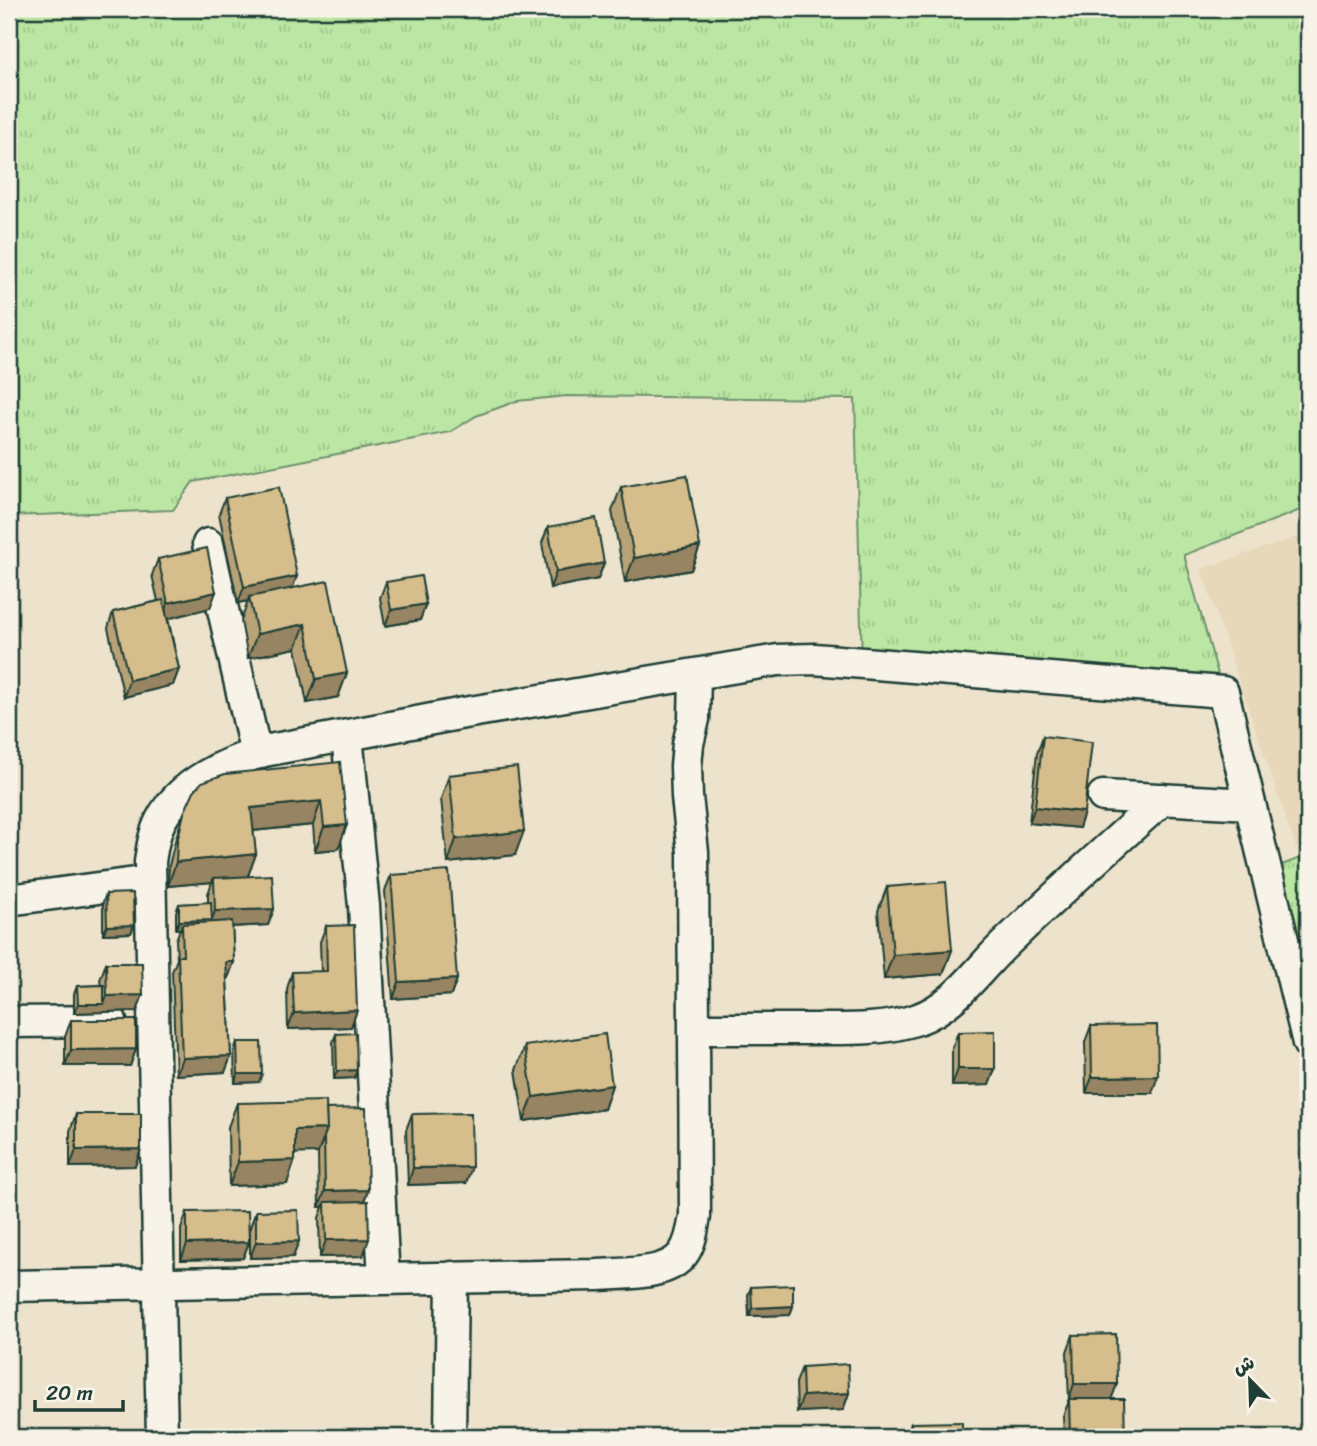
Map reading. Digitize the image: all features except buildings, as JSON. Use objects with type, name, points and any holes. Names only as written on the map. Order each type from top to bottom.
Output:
[{"type":"street","points":[[208,544],[256,754]]},
{"type":"street","points":[[162,1437],[150,863],[153,840],[161,819],[176,800],[192,784],[241,759],[464,713],[778,660],[814,659],[1223,692],[1308,1043]]},
{"type":"street","points":[[9,1286],[597,1275],[646,1272],[676,1262],[689,1241],[695,1216],[693,852],[686,766],[694,719],[695,674]]},
{"type":"street","points":[[346,736],[364,906],[384,1279]]},
{"type":"street","points":[[1102,796],[1250,804]]},
{"type":"street","points":[[694,1029],[849,1029],[891,1025],[918,1018],[939,1008],[954,997],[1062,890],[1164,799]]},
{"type":"street","points":[[9,900],[150,881]]},
{"type":"street","points":[[9,1022],[153,1021]]},
{"type":"street","points":[[450,1437],[452,1277]]},
{"type":"shaded area","points":[[1308,533],[1308,843],[1296,848],[1201,569]]},
{"type":"green space","points":[[9,9],[1308,9],[1308,507],[1184,555],[1223,692],[862,663],[855,399],[567,396],[517,401],[476,416],[450,432],[193,482],[173,510],[9,516]]},
{"type":"green space","points":[[1308,855],[1308,1043],[1266,871]]}]
